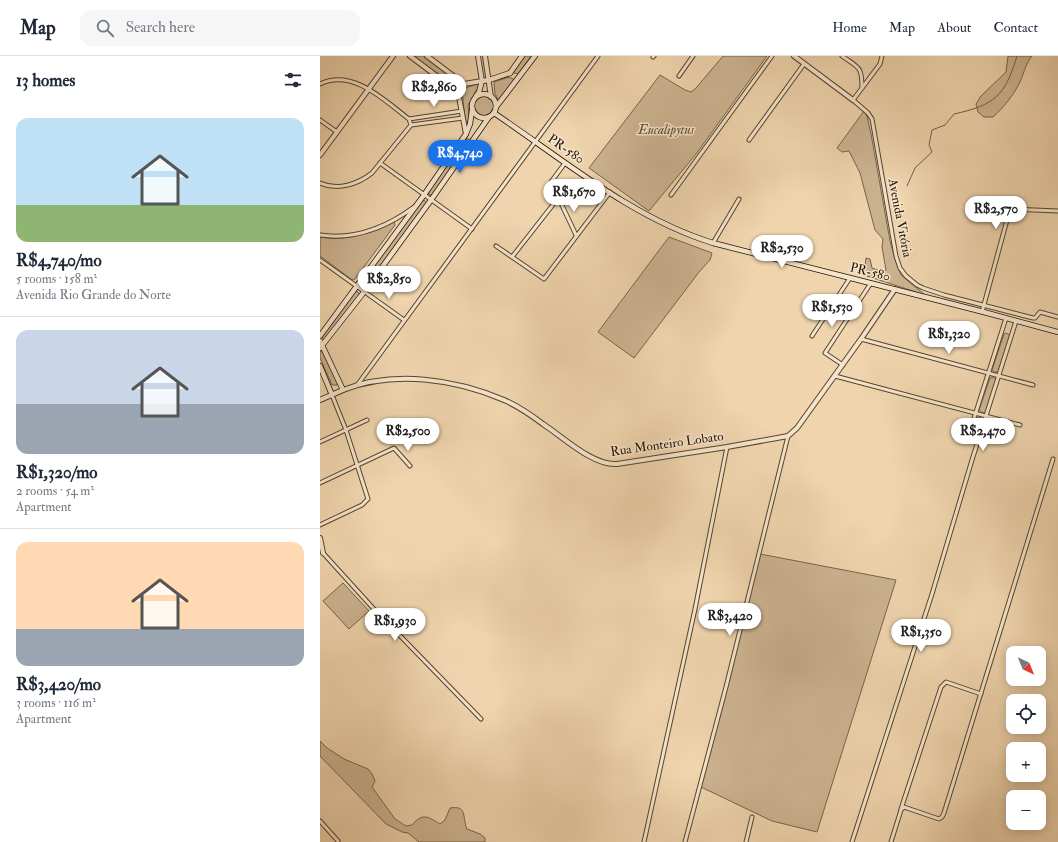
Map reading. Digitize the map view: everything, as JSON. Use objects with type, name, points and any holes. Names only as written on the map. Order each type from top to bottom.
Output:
[{"type":"main road","points":[[320,336],[424,195],[466,134],[470,124],[472,104],[479,92],[482,81],[510,72],[522,56]]},
{"type":"main road","points":[[343,390],[321,345],[364,292],[475,139],[489,117],[494,113],[496,107],[535,56]]},
{"type":"main road","points":[[510,72],[518,79]]},
{"type":"main road","points":[[475,98],[481,94],[488,95],[494,100],[496,107]]},
{"type":"main road","points":[[472,110],[473,113],[479,118],[482,119],[489,117]]},
{"type":"main road","name":"PR-580","points":[[494,113],[536,141],[565,163],[647,216],[686,234],[713,243],[1058,332]]},
{"type":"main road","points":[[466,134],[475,139]]},
{"type":"main road","points":[[320,366],[332,395]]},
{"type":"main road","name":"Rua Monteiro Lobato","points":[[320,400],[343,390]]},
{"type":"street","points":[[320,155],[393,56]]},
{"type":"street","points":[[410,56],[458,92],[466,134]]},
{"type":"street","points":[[427,56],[464,84]]},
{"type":"street","points":[[458,92],[464,84],[482,81],[478,56]]},
{"type":"street","points":[[485,56],[491,97]]},
{"type":"street","points":[[536,141],[598,56]]},
{"type":"street","points":[[679,76],[693,56]]},
{"type":"street","points":[[671,195],[772,56]]},
{"type":"street","points":[[842,56],[861,71],[862,88]]},
{"type":"street","points":[[853,100],[880,64],[882,56]]},
{"type":"street","name":"Avenida Vitória","points":[[796,57],[853,100],[868,113],[872,119],[896,256],[903,273],[917,285],[930,290],[1033,318],[1035,318],[1040,312],[1058,317]]},
{"type":"street","points":[[749,140],[804,64]]},
{"type":"street","points":[[320,84],[329,81],[342,81],[369,89],[410,119],[462,112]]},
{"type":"street","points":[[320,183],[332,186],[352,184],[365,179],[372,173],[411,125],[463,118]]},
{"type":"street","points":[[410,119],[411,125]]},
{"type":"street","points":[[320,120],[337,132]]},
{"type":"street","name":"PR-580","points":[[358,384],[536,141]]},
{"type":"street","points":[[380,163],[472,229]]},
{"type":"street","points":[[565,163],[551,182],[576,235]]},
{"type":"street","points":[[496,246],[544,279],[610,192]]},
{"type":"street","points":[[512,257],[559,197]]},
{"type":"street","points":[[713,243],[739,200]]},
{"type":"street","points":[[320,235],[337,237],[374,229],[395,220],[415,206]]},
{"type":"street","points":[[982,312],[1010,209],[1058,211]]},
{"type":"street","points":[[320,260],[404,320]]},
{"type":"street","points":[[812,336],[850,278]]},
{"type":"street","points":[[843,365],[824,353],[872,283]]},
{"type":"street","points":[[686,842],[788,436],[797,428],[835,376],[895,289]]},
{"type":"street","points":[[979,440],[968,437],[1006,318]]},
{"type":"street","points":[[858,842],[853,840],[932,594],[1016,321]]},
{"type":"street","points":[[861,339],[1033,385]]},
{"type":"street","points":[[835,376],[1020,425]]},
{"type":"street","name":"Rua Monteiro Lobato","points":[[343,390],[358,384],[392,379],[414,379],[450,383],[480,391],[506,400],[593,459],[606,464],[617,464],[788,436]]},
{"type":"street","points":[[320,525],[362,505],[368,499],[346,430],[332,395]]},
{"type":"street","points":[[320,442],[367,420]]},
{"type":"street","points":[[644,842],[695,609],[727,447]]},
{"type":"street","points":[[320,483],[394,448],[410,466]]},
{"type":"street","points":[[901,810],[904,807],[940,819],[942,818],[1053,458]]},
{"type":"street","points":[[320,538],[321,552],[480,720]]},
{"type":"street","points":[[891,842],[941,687],[946,682],[981,694]]},
{"type":"street","points":[[746,842],[752,817]]},
{"type":"street","points":[[320,821],[338,840]]},
{"type":"green space","points":[[414,56],[424,56],[456,80],[458,84],[453,85]]},
{"type":"green space","points":[[524,56],[531,56],[518,74],[514,73],[513,71]]},
{"type":"green space","name":"Eucalipytus","points":[[723,56],[767,56],[696,154],[649,211],[589,168],[660,75],[691,92]]},
{"type":"green space","points":[[1008,56],[1032,56],[1020,82],[1008,101],[993,117],[984,117],[978,112],[976,104],[981,96],[1006,72]]},
{"type":"green space","points":[[509,77],[515,80],[499,101],[495,94],[494,82]]},
{"type":"green space","points":[[478,84],[479,86],[468,105],[469,118],[466,127],[462,91],[465,88]]},
{"type":"green space","points":[[483,96],[487,97],[493,103],[493,111],[487,117],[483,118],[479,117],[473,111],[472,107],[473,103],[479,97]]},
{"type":"green space","points":[[864,111],[867,116],[871,134],[890,241],[896,262],[901,275],[925,295],[864,275],[866,258],[870,259],[872,268],[883,272],[886,270],[882,247],[883,239],[875,230],[860,173],[849,151],[842,152],[837,148]]},
{"type":"green space","points":[[467,138],[471,141],[433,195],[429,195],[429,190]]},
{"type":"green space","points":[[424,200],[427,203],[366,286],[362,286],[361,283]]},
{"type":"green space","points":[[394,222],[395,225],[353,280],[320,256],[320,237],[349,237]]},
{"type":"green space","points":[[669,237],[712,253],[710,260],[699,272],[634,358],[598,332]]},
{"type":"green space","points":[[354,291],[358,292],[359,295],[324,340],[322,337]]},
{"type":"green space","points":[[1006,333],[1010,335],[998,372],[994,372],[992,370],[1004,334]]},
{"type":"green space","points":[[320,351],[323,351],[338,383],[337,385],[332,385],[320,358]]},
{"type":"green space","points":[[992,377],[996,379],[986,412],[983,413],[979,410],[990,378]]},
{"type":"green space","points":[[978,417],[983,420],[978,436],[976,437],[973,436],[972,433]]},
{"type":"green space","points":[[760,554],[896,580],[817,832],[772,821],[701,787]]},
{"type":"green space","points":[[343,583],[369,611],[349,629],[323,601]]},
{"type":"green space","points":[[320,741],[327,748],[344,759],[368,769],[375,781],[372,787],[395,819],[406,826],[412,825],[419,818],[423,817],[429,818],[440,824],[445,820],[450,808],[460,808],[463,813],[467,829],[480,834],[485,838],[485,842],[419,842],[408,833],[402,832],[386,824],[320,756]]},
{"type":"waterway","points":[[907,186],[915,168],[932,152],[929,145],[932,130],[945,125],[954,114],[979,107],[996,97],[1003,90],[1008,81],[1017,56]]}]
